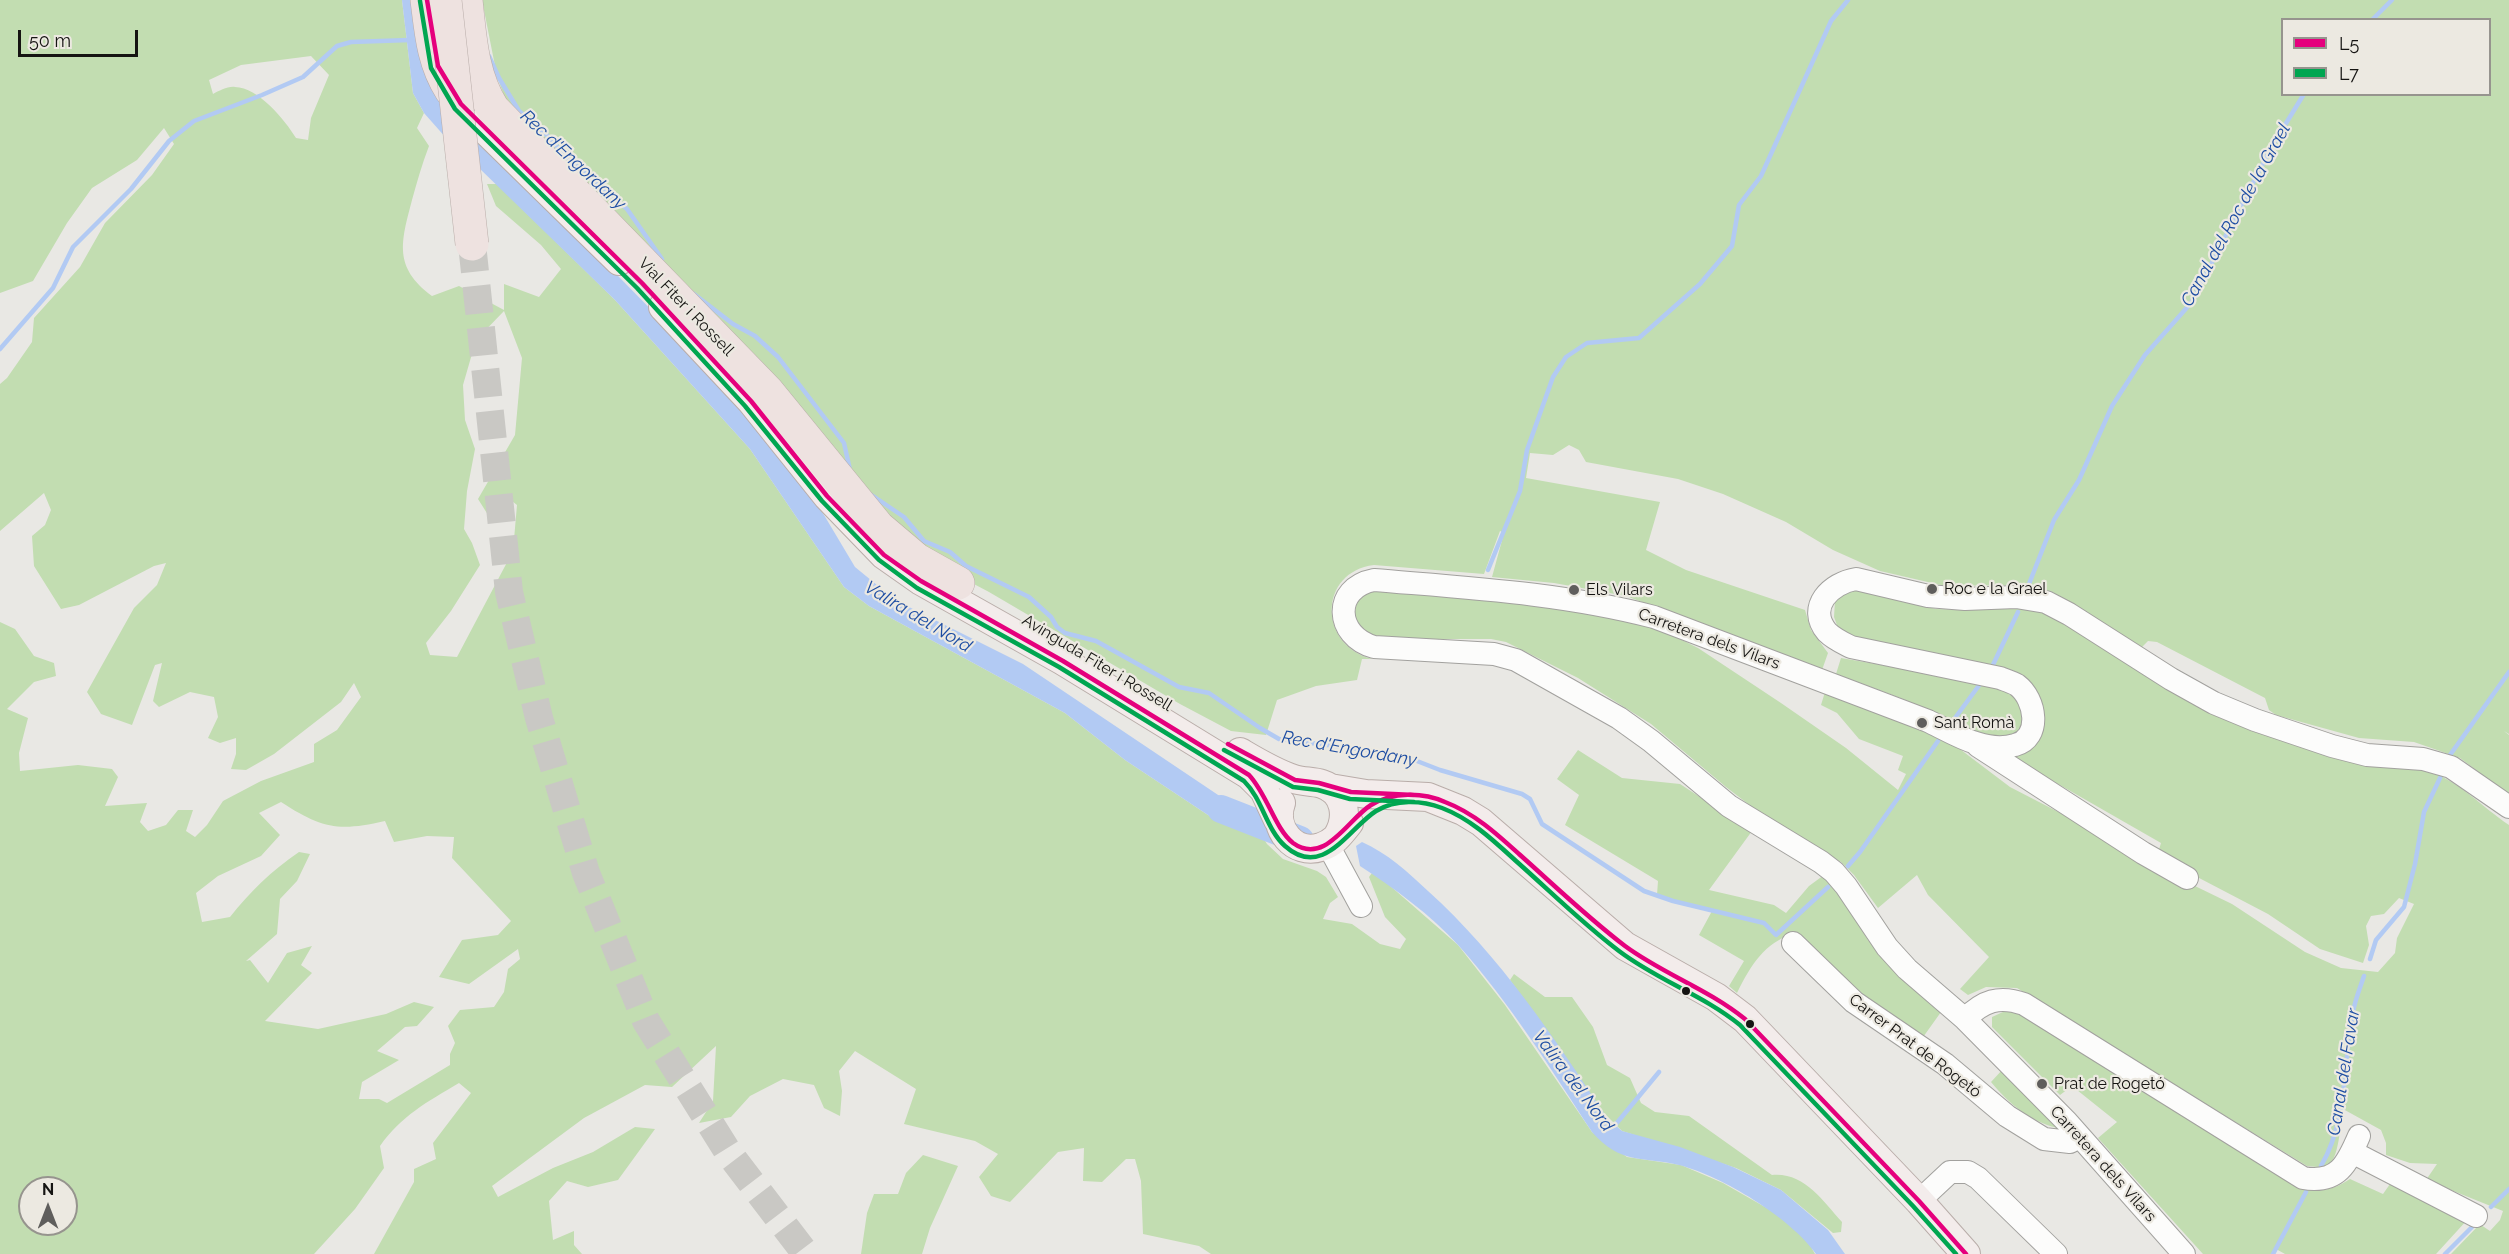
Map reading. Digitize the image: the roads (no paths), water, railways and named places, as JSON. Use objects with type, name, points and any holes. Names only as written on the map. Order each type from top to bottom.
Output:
[{"type":"highway","points":[[427,0],[438,66],[461,104],[479,124]]},
{"type":"highway","points":[[445,0],[472,244]]},
{"type":"highway","name":"Vial Fiter i Rossell","points":[[466,0],[478,77],[483,94],[493,109],[767,391],[878,527],[953,590]]},
{"type":"main road","name":"Avinguda Fiter i Rossell","points":[[479,124],[642,283],[751,401],[827,496],[884,555],[921,581],[953,590],[1103,665],[1229,754],[1258,782],[1278,820]]},
{"type":"main road","points":[[1229,754],[1283,775],[1319,785],[1365,794],[1428,797],[1463,811],[1510,846],[1625,946],[1732,1008],[1919,1201],[1966,1254]]},
{"type":"main road","points":[[1333,841],[1343,828],[1345,816],[1338,795],[1319,785],[1298,785],[1282,800],[1278,810],[1278,820],[1288,840],[1297,846],[1318,849],[1333,841],[1369,806],[1400,794]]},
{"type":"street","name":"Carretera dels Vilars","points":[[2184,1254],[2079,1137],[1965,1019],[1907,969],[1887,947],[1834,872],[1730,806],[1619,718],[1516,660],[1494,654],[1374,647],[1361,644],[1346,626],[1344,605],[1348,595],[1363,582],[1374,580],[1524,592],[1609,605],[1654,617],[1928,721],[1984,746],[2015,746],[2026,740],[2033,728],[2031,704],[2017,685],[1986,675],[1851,647],[1826,631],[1821,619],[1823,599],[1831,588],[1844,581],[1856,579],[1928,596],[1965,599],[2016,597],[2046,602],[2214,703],[2332,746],[2367,755],[2423,759],[2451,767],[2509,807]]},
{"type":"street","points":[[1966,739],[2143,853],[2187,878]]},
{"type":"street","points":[[1333,841],[1361,906]]},
{"type":"street","name":"Carrer Prat de Rogetó","points":[[1793,943],[1854,1002],[1945,1064],[2007,1116],[2044,1139],[2070,1142],[2079,1137]]},
{"type":"street","points":[[1965,1019],[1974,1010],[1993,1000],[2003,998],[2024,1004],[2303,1178],[2322,1179],[2333,1176],[2344,1165],[2356,1144],[2476,1216]]},
{"type":"street","points":[[1919,1201],[1950,1172],[1968,1172],[1978,1178],[2056,1254]]},
{"type":"water","points":[[402,0],[419,0],[445,100],[447,139],[424,113],[413,93]]},
{"type":"water","points":[[475,137],[565,222],[678,337],[782,454],[824,515],[855,567],[888,594],[909,607],[1023,664],[1236,807],[1257,811],[1261,834],[1208,815],[1125,760],[1065,713],[869,606],[844,587],[750,449],[615,300],[478,167]]},
{"type":"water","points":[[1362,842],[1389,857],[1405,870],[1479,942],[1525,998],[1607,1118],[1622,1131],[1680,1147],[1733,1167],[1781,1190],[1828,1230],[1845,1254],[1816,1254],[1805,1240],[1773,1213],[1715,1178],[1679,1165],[1622,1155],[1603,1143],[1592,1132],[1513,1013],[1459,946],[1412,903],[1360,866],[1356,846]]},
{"type":"waterway","points":[[1488,570],[1520,491],[1527,450],[1553,377],[1566,357],[1587,343],[1639,338],[1700,284],[1732,246],[1739,205],[1761,176],[1831,21],[1848,0]]},
{"type":"waterway","name":"Canal del Roc de la Grael","points":[[2374,18],[2392,0]]},
{"type":"waterway","points":[[0,349],[53,288],[73,247],[131,189],[169,141],[194,121],[303,77],[337,46],[351,42],[410,40]]},
{"type":"waterway","name":"Rec d'Engordany","points":[[489,56],[519,111],[545,133],[568,159],[627,209],[662,259]]},
{"type":"waterway","name":"Canal del Roc de la Grael","points":[[2029,584],[2054,520],[2079,480],[2112,406],[2145,355],[2191,303],[2272,146],[2303,96]]},
{"type":"waterway","name":"Rec d'Engordany","points":[[694,294],[733,324],[755,336],[778,357],[844,443],[850,470]]},
{"type":"waterway","name":"Rec d'Engordany","points":[[870,494],[904,517],[924,541],[950,552],[966,566],[1029,597],[1065,633],[1096,641],[1179,687],[1209,693],[1279,739],[1399,754],[1440,770],[1522,794],[1530,799],[1542,824],[1644,891],[1673,901],[1764,923],[1776,935],[1828,887]]},
{"type":"waterway","name":"Canal del Roc de la Grael","points":[[1991,669],[2018,612]]},
{"type":"waterway","name":"Canal del Favar","points":[[2450,755],[2509,672]]},
{"type":"waterway","name":"Canal del Roc de la Grael","points":[[1955,718],[1983,680]]},
{"type":"waterway","name":"Canal del Roc de la Grael","points":[[1848,866],[1938,741]]},
{"type":"waterway","name":"Canal del Favar","points":[[2370,959],[2376,940],[2404,907],[2415,864],[2424,812],[2440,778]]},
{"type":"waterway","name":"Valira del Nord","points":[[1221,809],[1300,840]]},
{"type":"waterway","name":"Canal del Favar","points":[[2321,1166],[2336,1130],[2353,1012],[2364,976]]},
{"type":"waterway","name":"Canal del Roc de la Grael","points":[[1611,1130],[1659,1072]]},
{"type":"waterway","points":[[2491,1207],[2509,1189]]},
{"type":"waterway","name":"Canal del Favar","points":[[2273,1254],[2306,1192]]},
{"type":"waterway","points":[[2445,1254],[2472,1227]]},
{"type":"tunnel","points":[[472,244],[509,592],[539,718],[586,873],[646,1021],[728,1152],[806,1254]]},
{"type":"place","name":"Roc e la Grael","points":[[1932,589]]},
{"type":"place","name":"Els Vilars","points":[[1574,590]]},
{"type":"place","name":"Sant Romà","points":[[1922,723]]},
{"type":"place","name":"Prat de Rogetó","points":[[2042,1084]]}]
